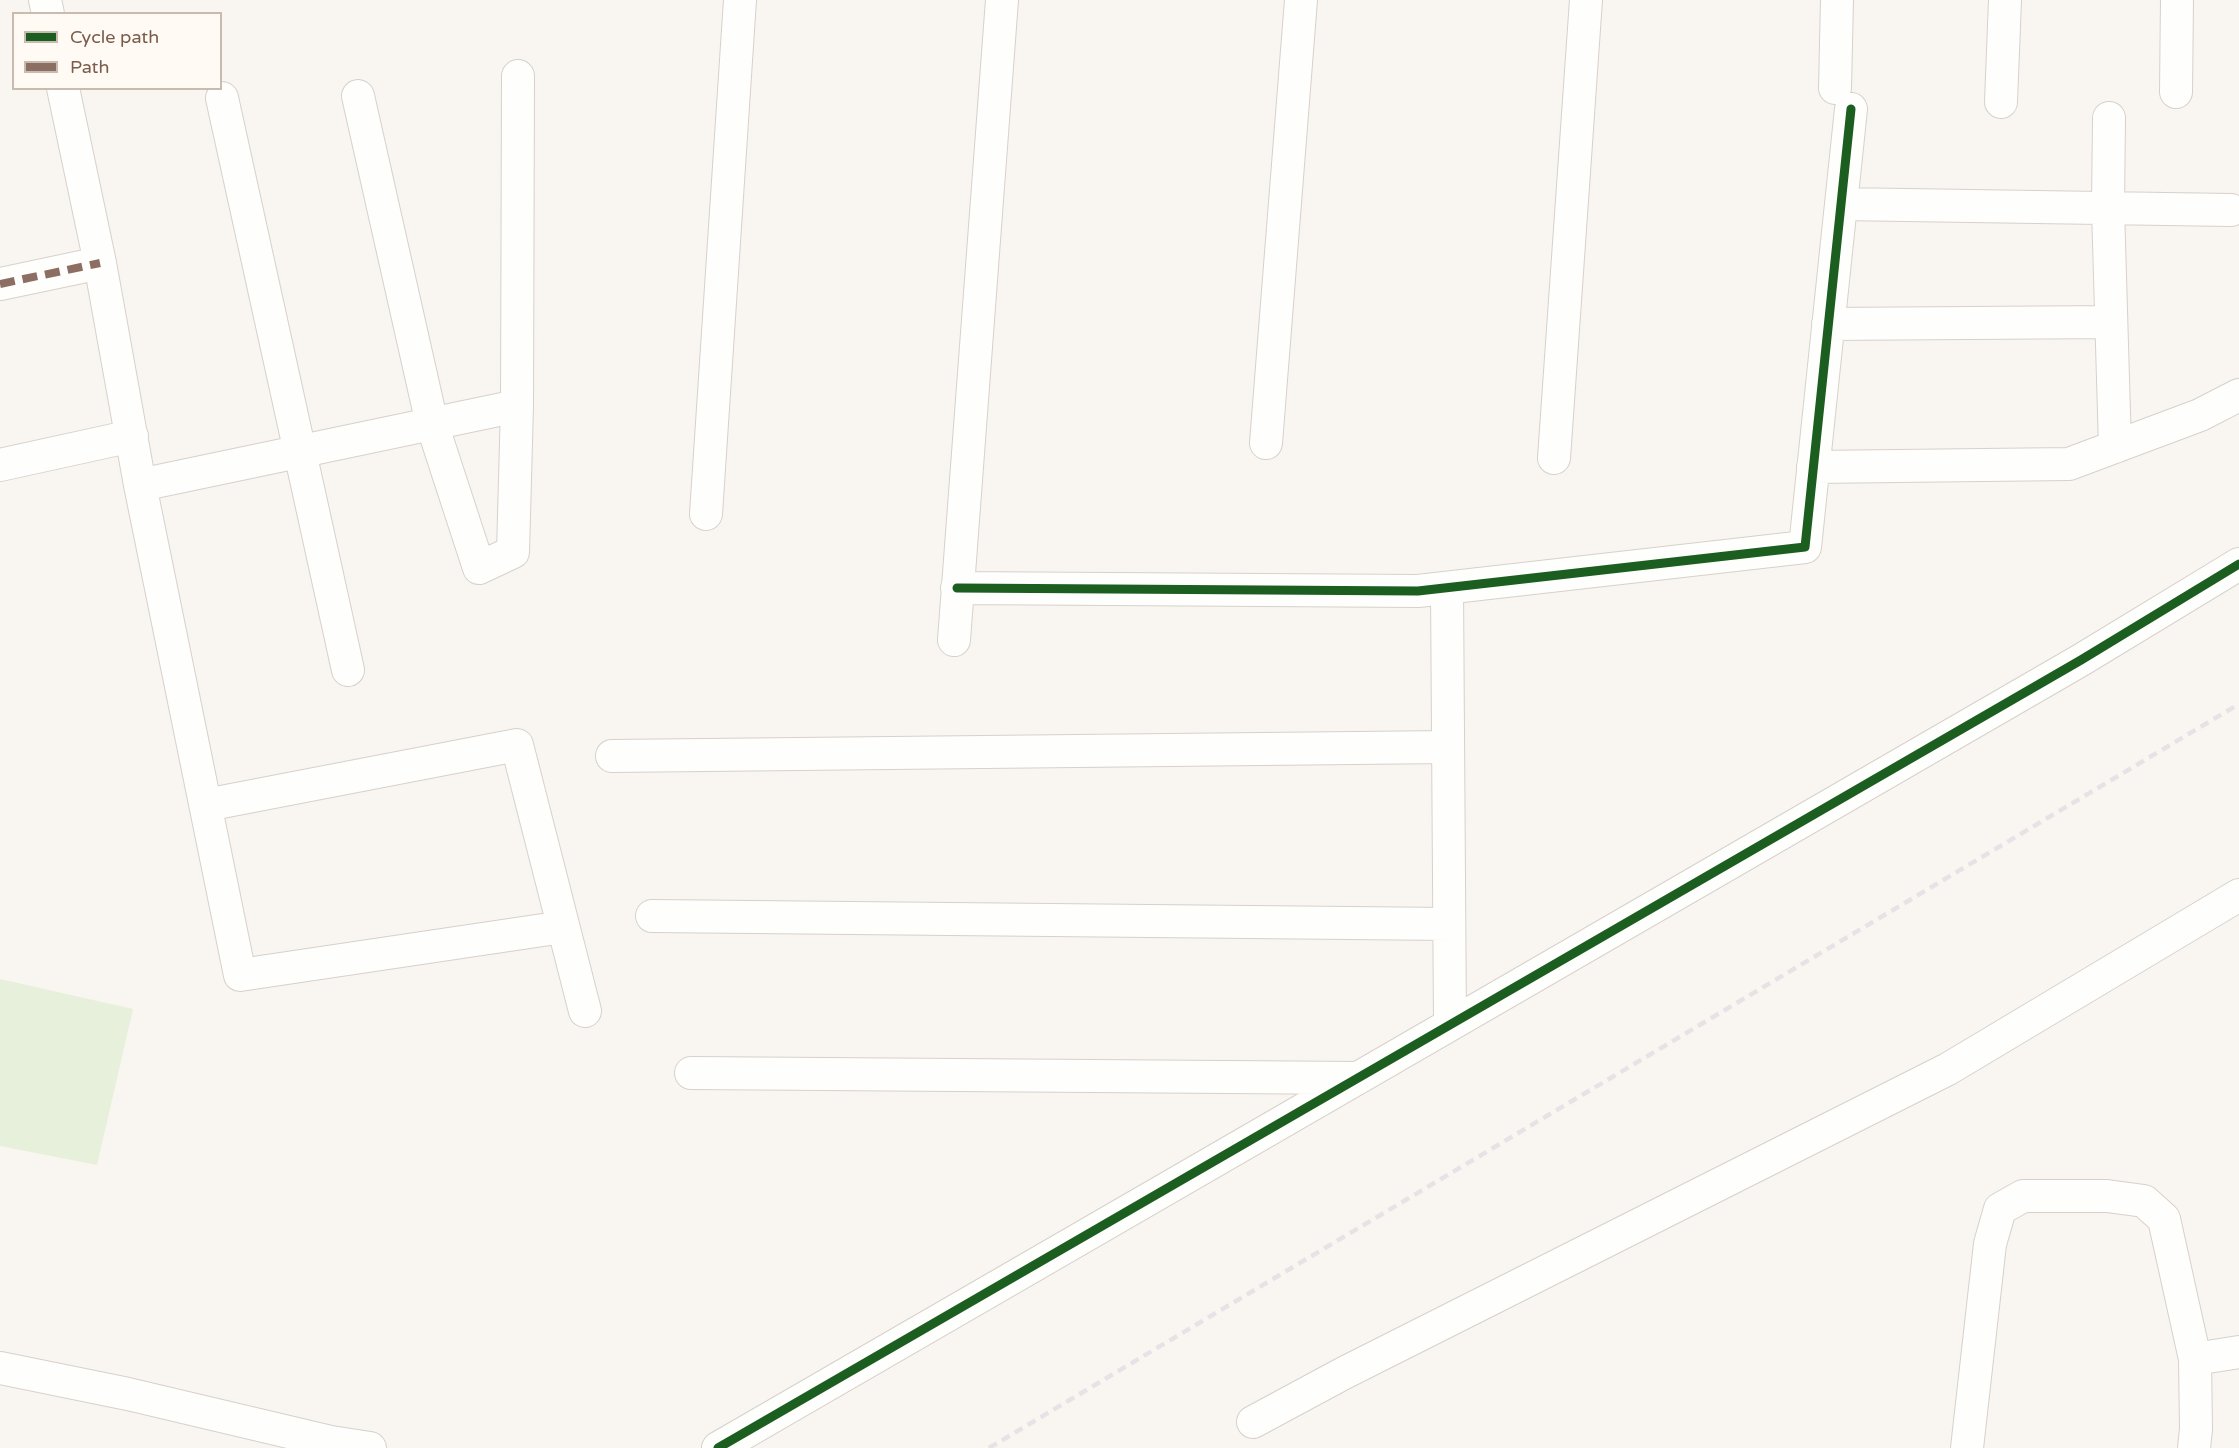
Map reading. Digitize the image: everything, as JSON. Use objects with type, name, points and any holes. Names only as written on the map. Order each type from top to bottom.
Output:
[{"type":"street","points":[[706,514],[740,0]]},
{"type":"street","points":[[954,640],[1002,0]]},
{"type":"street","points":[[1266,443],[1301,0]]},
{"type":"street","points":[[1554,458],[1586,0]]},
{"type":"street","points":[[957,588],[1418,591],[1805,548],[1841,204],[1843,99],[1837,0]]},
{"type":"street","points":[[2001,102],[2005,0]]},
{"type":"street","points":[[2176,92],[2177,0]]},
{"type":"street","points":[[358,96],[432,424],[479,568],[513,552],[517,405],[518,76]]},
{"type":"street","points":[[63,90],[100,263],[140,485],[240,975],[563,927]]},
{"type":"street","points":[[222,98],[348,670]]},
{"type":"street","points":[[2109,118],[2108,208],[2115,447]]},
{"type":"street","points":[[1841,204],[2231,210]]},
{"type":"street","points":[[0,284],[100,263]]},
{"type":"street","points":[[1828,324],[2111,322]]},
{"type":"street","points":[[1813,466],[2069,464],[2200,415],[2239,395]]},
{"type":"street","points":[[140,485],[517,405]]},
{"type":"street","points":[[0,465],[132,436]]},
{"type":"street","points":[[718,1448],[2081,660],[2239,564]]},
{"type":"street","points":[[1447,588],[1450,1024]]},
{"type":"street","points":[[206,805],[517,746],[585,1011]]},
{"type":"street","points":[[612,756],[1448,747]]},
{"type":"street","points":[[1253,1422],[1344,1373],[1948,1069],[2239,895]]},
{"type":"street","points":[[652,916],[1449,924]]},
{"type":"street","points":[[691,1073],[1359,1078]]},
{"type":"street","points":[[1967,1448],[1990,1244],[2000,1209],[2023,1196],[2107,1196],[2144,1201],[2164,1219],[2195,1359],[2194,1448]]},
{"type":"street","points":[[2195,1359],[2239,1352]]},
{"type":"street","points":[[0,1368],[128,1394],[331,1443],[370,1448]]},
{"type":"green space","points":[[0,979],[133,1009],[97,1165],[0,1146]]},
{"type":"railway","points":[[989,1448],[2239,704]]},
{"type":"marked path","points":[[0,284],[100,263]]},
{"type":"cycle path","points":[[957,588],[1418,591],[1805,547],[1851,109]]},
{"type":"cycle path","points":[[718,1448],[2081,660],[2239,564]]}]
